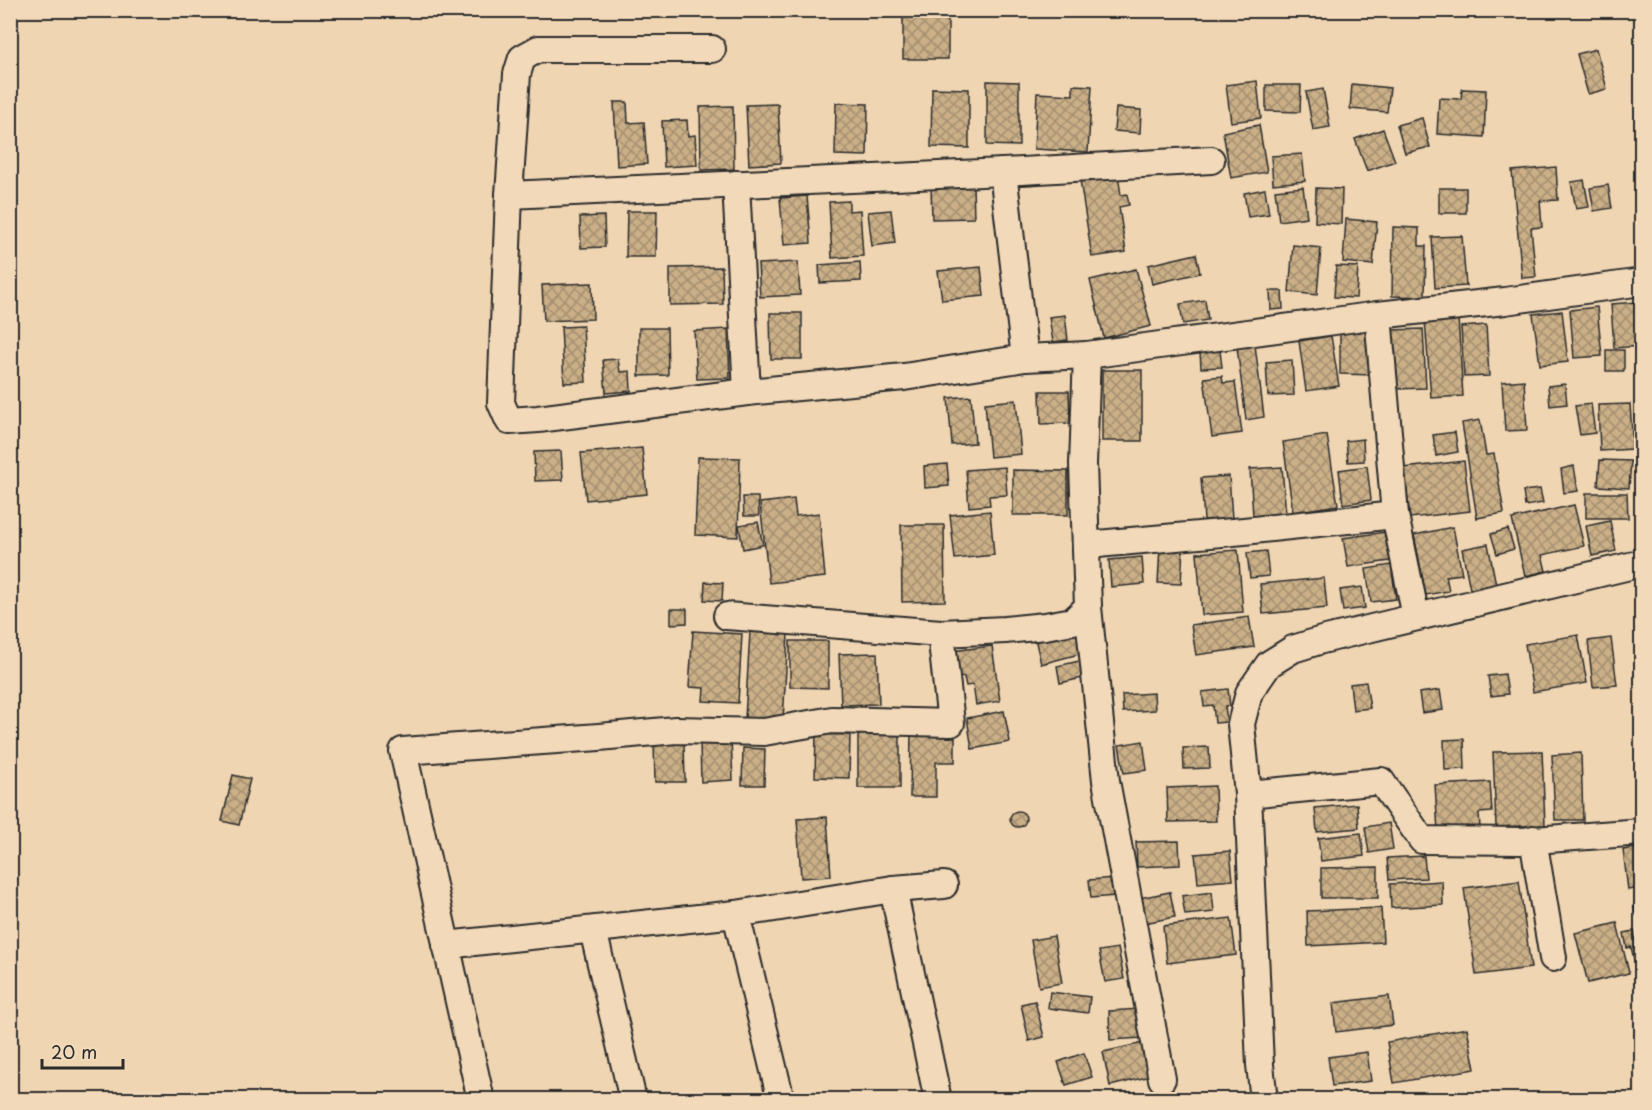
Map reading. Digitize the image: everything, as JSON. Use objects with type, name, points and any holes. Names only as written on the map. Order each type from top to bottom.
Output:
[{"type":"street","points":[[712,49],[538,49],[522,58],[517,74],[509,195],[501,403],[509,421],[747,392],[904,377],[1025,358],[1087,355],[1641,282]]},
{"type":"street","points":[[509,195],[1211,160]]},
{"type":"street","points":[[1003,172],[1025,358]]},
{"type":"street","points":[[736,184],[747,392]]},
{"type":"street","points":[[1378,315],[1395,515],[1416,617]]},
{"type":"street","points":[[1087,355],[1083,464],[1088,607],[1106,781],[1162,1079]]},
{"type":"street","points":[[1086,545],[1395,515]]},
{"type":"street","points":[[1264,1100],[1260,1065],[1248,794],[1241,724],[1250,693],[1269,664],[1293,649],[1322,640],[1641,563]]},
{"type":"street","points":[[727,616],[941,633],[1045,626],[1073,621],[1088,607]]},
{"type":"street","points":[[481,1100],[403,751],[676,730],[764,732],[832,720],[951,723],[941,633]]},
{"type":"street","points":[[1248,794],[1381,781],[1422,840],[1533,839],[1641,832]]},
{"type":"street","points":[[1533,839],[1553,958]]},
{"type":"street","points":[[446,945],[736,914],[893,889],[944,885]]},
{"type":"street","points":[[893,889],[938,1100]]},
{"type":"street","points":[[736,914],[781,1100]]},
{"type":"street","points":[[593,930],[633,1100]]},
{"type":"building","points":[[903,10],[948,10],[948,59],[903,59]]},
{"type":"building","points":[[1596,49],[1607,89],[1588,94],[1577,54]]},
{"type":"building","points":[[987,81],[1019,82],[1019,146],[987,145]]},
{"type":"building","points":[[1257,81],[1261,118],[1231,122],[1226,85]]},
{"type":"building","points":[[1352,84],[1390,88],[1387,112],[1350,109]]},
{"type":"building","points":[[1073,85],[1092,86],[1088,152],[1034,149],[1037,93],[1073,95]]},
{"type":"building","points":[[1266,85],[1301,85],[1300,112],[1266,111]]},
{"type":"building","points":[[932,88],[969,89],[969,148],[931,147]]},
{"type":"building","points":[[1323,89],[1330,127],[1313,130],[1306,92]]},
{"type":"building","points":[[1462,89],[1486,90],[1484,137],[1437,134],[1439,98],[1461,99]]},
{"type":"building","points":[[614,102],[627,102],[628,123],[644,122],[647,164],[617,166]]},
{"type":"building","points":[[836,103],[868,104],[867,156],[835,155]]},
{"type":"building","points":[[778,104],[781,163],[749,165],[746,105]]},
{"type":"building","points":[[733,106],[734,169],[701,170],[700,107]]},
{"type":"building","points":[[1116,108],[1141,110],[1140,133],[1114,131]]},
{"type":"building","points":[[1422,118],[1430,147],[1405,153],[1397,125]]},
{"type":"building","points":[[687,120],[688,136],[695,135],[697,165],[664,167],[662,121]]},
{"type":"building","points":[[1259,125],[1267,172],[1231,178],[1223,132]]},
{"type":"building","points":[[1383,129],[1395,161],[1367,171],[1355,139]]},
{"type":"building","points":[[1302,154],[1305,181],[1273,184],[1271,156]]},
{"type":"building","points":[[1556,167],[1558,200],[1540,201],[1542,227],[1531,228],[1536,277],[1522,278],[1512,171]]},
{"type":"building","points":[[1118,175],[1121,195],[1127,194],[1129,205],[1119,207],[1126,252],[1092,257],[1080,180]]},
{"type":"building","points":[[1584,180],[1589,207],[1576,209],[1571,182]]},
{"type":"building","points":[[1608,185],[1612,208],[1594,211],[1590,188]]},
{"type":"building","points":[[931,186],[973,186],[974,218],[932,219]]},
{"type":"building","points":[[1303,187],[1307,217],[1279,221],[1275,190]]},
{"type":"building","points":[[1316,188],[1342,189],[1341,224],[1315,222]]},
{"type":"building","points":[[1439,188],[1466,188],[1466,213],[1439,213]]},
{"type":"building","points":[[1265,189],[1269,214],[1248,217],[1244,193]]},
{"type":"building","points":[[807,196],[811,243],[784,245],[780,198]]},
{"type":"building","points":[[849,201],[849,211],[860,210],[863,256],[832,258],[829,202]]},
{"type":"building","points":[[891,210],[895,243],[872,246],[868,212]]},
{"type":"building","points":[[627,211],[657,211],[656,257],[626,257]]},
{"type":"building","points":[[604,216],[605,247],[581,248],[580,217]]},
{"type":"building","points":[[1346,219],[1377,222],[1373,265],[1343,262]]},
{"type":"building","points":[[1393,227],[1419,228],[1419,246],[1426,246],[1425,297],[1392,296]]},
{"type":"building","points":[[1462,236],[1466,286],[1435,288],[1432,237]]},
{"type":"building","points":[[1293,245],[1321,248],[1317,295],[1289,292]]},
{"type":"building","points":[[1196,254],[1200,273],[1152,284],[1148,265]]},
{"type":"building","points":[[798,262],[800,295],[760,297],[758,264]]},
{"type":"building","points":[[860,262],[861,281],[820,283],[819,265]]},
{"type":"building","points":[[1336,266],[1358,267],[1356,298],[1334,297]]},
{"type":"building","points":[[722,267],[723,304],[670,305],[670,268]]},
{"type":"building","points":[[981,267],[984,296],[942,300],[938,271]]},
{"type":"building","points":[[1136,269],[1151,326],[1104,338],[1090,280]]},
{"type":"building","points":[[592,283],[593,319],[544,321],[542,285]]},
{"type":"building","points":[[1270,291],[1282,291],[1283,309],[1271,310]]},
{"type":"building","points":[[1205,300],[1208,320],[1183,324],[1180,304]]},
{"type":"building","points":[[1638,302],[1641,346],[1614,348],[1611,304]]},
{"type":"building","points":[[1597,307],[1602,356],[1574,358],[1570,310]]},
{"type":"building","points":[[1562,311],[1568,362],[1540,365],[1533,314]]},
{"type":"building","points":[[770,313],[802,313],[802,359],[771,359]]},
{"type":"building","points":[[1065,315],[1068,340],[1053,342],[1049,317]]},
{"type":"building","points":[[1458,318],[1463,396],[1431,398],[1425,320]]},
{"type":"building","points":[[1486,325],[1489,376],[1464,377],[1461,327]]},
{"type":"building","points":[[583,326],[586,382],[564,383],[561,327]]},
{"type":"building","points":[[639,328],[667,328],[668,375],[639,376]]},
{"type":"building","points":[[728,329],[730,378],[697,379],[694,331]]},
{"type":"building","points":[[1423,329],[1426,388],[1395,389],[1392,330]]},
{"type":"building","points":[[1340,332],[1374,332],[1374,375],[1340,374]]},
{"type":"building","points":[[1331,336],[1339,386],[1306,391],[1299,341]]},
{"type":"building","points":[[1255,345],[1264,417],[1246,420],[1237,347]]},
{"type":"building","points":[[1606,350],[1624,350],[1624,371],[1606,371]]},
{"type":"building","points":[[1220,351],[1222,367],[1201,368],[1200,352]]},
{"type":"building","points":[[618,359],[620,372],[630,371],[631,391],[606,393],[603,360]]},
{"type":"building","points":[[1292,360],[1294,395],[1268,396],[1266,362]]},
{"type":"building","points":[[1102,370],[1142,370],[1142,441],[1102,441]]},
{"type":"building","points":[[1222,376],[1223,383],[1235,382],[1242,433],[1212,437],[1204,378]]},
{"type":"building","points":[[1524,380],[1527,430],[1505,431],[1502,382]]},
{"type":"building","points":[[1565,384],[1567,404],[1550,406],[1548,386]]},
{"type":"building","points":[[1040,391],[1069,391],[1070,423],[1041,424]]},
{"type":"building","points":[[971,396],[975,443],[952,445],[948,398]]},
{"type":"building","points":[[1016,400],[1021,454],[990,457],[985,403]]},
{"type":"building","points":[[1591,404],[1595,433],[1580,435],[1575,406]]},
{"type":"building","points":[[1630,404],[1633,449],[1600,451],[1598,405]]},
{"type":"building","points":[[1480,420],[1486,455],[1494,454],[1504,513],[1477,518],[1462,423]]},
{"type":"building","points":[[1455,432],[1458,452],[1436,456],[1433,435]]},
{"type":"building","points":[[1327,435],[1338,505],[1293,512],[1283,442]]},
{"type":"building","points":[[1363,439],[1364,461],[1348,462],[1346,441]]},
{"type":"building","points":[[642,448],[647,494],[586,500],[581,453]]},
{"type":"building","points":[[561,451],[563,480],[535,481],[534,452]]},
{"type":"building","points":[[698,457],[740,458],[738,537],[695,535]]},
{"type":"building","points":[[1600,460],[1631,461],[1629,488],[1598,486]]},
{"type":"building","points":[[1464,461],[1470,511],[1410,518],[1404,468]]},
{"type":"building","points":[[947,464],[949,486],[925,488],[924,466]]},
{"type":"building","points":[[1367,466],[1371,500],[1343,504],[1339,470]]},
{"type":"building","points":[[1574,466],[1578,491],[1564,493],[1561,469]]},
{"type":"building","points":[[1005,467],[1007,495],[989,496],[990,505],[969,507],[966,470]]},
{"type":"building","points":[[1282,467],[1286,515],[1253,516],[1250,469]]},
{"type":"building","points":[[1013,470],[1068,471],[1068,515],[1013,515]]},
{"type":"building","points":[[1229,476],[1232,519],[1204,520],[1201,478]]},
{"type":"building","points":[[1540,489],[1543,503],[1525,506],[1523,491]]},
{"type":"building","points":[[1586,493],[1627,493],[1628,518],[1586,518]]},
{"type":"building","points":[[743,497],[758,497],[759,516],[744,516]]},
{"type":"building","points":[[794,499],[796,516],[819,513],[825,577],[769,583],[760,503]]},
{"type":"building","points":[[1574,505],[1584,546],[1542,555],[1546,571],[1525,576],[1512,519]]},
{"type":"building","points":[[990,511],[994,555],[955,559],[950,515]]},
{"type":"building","points":[[1610,521],[1616,551],[1592,556],[1586,526]]},
{"type":"building","points":[[758,522],[763,545],[743,549],[739,525]]},
{"type":"building","points":[[901,525],[944,525],[945,601],[902,602]]},
{"type":"building","points":[[1453,527],[1462,574],[1446,576],[1449,591],[1426,595],[1414,535]]},
{"type":"building","points":[[1508,529],[1514,549],[1497,554],[1491,534]]},
{"type":"building","points":[[1386,532],[1390,561],[1348,567],[1343,538]]},
{"type":"building","points":[[1488,544],[1496,585],[1470,589],[1462,549]]},
{"type":"building","points":[[1160,546],[1183,547],[1181,584],[1158,583]]},
{"type":"building","points":[[1238,550],[1243,612],[1202,615],[1197,553]]},
{"type":"building","points":[[1266,551],[1269,576],[1250,578],[1247,553]]},
{"type":"building","points":[[1142,557],[1144,584],[1111,587],[1109,560]]},
{"type":"building","points":[[1391,565],[1396,599],[1371,602],[1366,569]]},
{"type":"building","points":[[1324,578],[1327,608],[1263,614],[1260,584]]},
{"type":"building","points":[[705,582],[723,583],[722,601],[704,600]]},
{"type":"building","points":[[1362,587],[1365,608],[1343,611],[1340,590]]},
{"type":"building","points":[[671,609],[687,609],[687,623],[671,624]]},
{"type":"building","points":[[1249,617],[1254,647],[1196,655],[1191,625]]},
{"type":"building","points":[[1077,629],[1083,653],[1041,664],[1035,638]]},
{"type":"building","points":[[693,631],[742,634],[738,703],[703,701],[704,688],[689,687]]},
{"type":"building","points":[[750,632],[788,634],[783,721],[745,719]]},
{"type":"building","points":[[1578,635],[1587,683],[1533,692],[1525,644]]},
{"type":"building","points":[[1611,638],[1617,685],[1593,687],[1588,641]]},
{"type":"building","points":[[790,641],[828,641],[828,688],[790,687]]},
{"type":"building","points":[[992,646],[1000,701],[976,705],[973,685],[966,686],[964,677],[955,678],[952,651]]},
{"type":"building","points":[[877,653],[879,704],[841,705],[839,654]]},
{"type":"building","points":[[1084,660],[1087,677],[1060,683],[1057,666]]},
{"type":"building","points":[[1505,674],[1508,694],[1491,696],[1488,676]]},
{"type":"building","points":[[1366,682],[1370,708],[1353,710],[1350,684]]},
{"type":"building","points":[[1228,689],[1230,706],[1225,706],[1227,722],[1215,723],[1213,705],[1204,706],[1202,692]]},
{"type":"building","points":[[1440,690],[1443,710],[1422,713],[1419,693]]},
{"type":"building","points":[[1154,693],[1155,710],[1123,712],[1122,695]]},
{"type":"building","points":[[1004,711],[1010,742],[972,749],[967,718]]},
{"type":"building","points":[[911,732],[955,732],[955,762],[936,762],[936,797],[910,797]]},
{"type":"building","points":[[858,733],[900,733],[900,788],[858,788]]},
{"type":"building","points":[[816,734],[850,735],[849,778],[815,777]]},
{"type":"building","points":[[1464,739],[1465,769],[1445,770],[1444,740]]},
{"type":"building","points":[[731,740],[733,780],[701,782],[700,742]]},
{"type":"building","points":[[1143,741],[1147,770],[1124,773],[1119,745]]},
{"type":"building","points":[[654,742],[684,742],[685,782],[655,782]]},
{"type":"building","points":[[1209,747],[1210,768],[1184,769],[1183,748]]},
{"type":"building","points":[[743,748],[765,749],[764,785],[742,785]]},
{"type":"building","points":[[1542,751],[1545,825],[1496,827],[1493,752]]},
{"type":"building","points":[[1581,753],[1583,820],[1555,820],[1552,755]]},
{"type":"building","points":[[233,775],[250,779],[239,825],[222,821]]},
{"type":"building","points":[[1490,782],[1492,812],[1479,813],[1480,828],[1438,831],[1435,785]]},
{"type":"building","points":[[1215,786],[1216,821],[1168,822],[1167,788]]},
{"type":"building","points":[[1357,804],[1359,828],[1317,832],[1315,808]]},
{"type":"building","points":[[1015,811],[1021,811],[1026,819],[1024,825],[1015,827],[1010,822],[1010,816]]},
{"type":"building","points":[[827,817],[831,876],[801,878],[797,819]]},
{"type":"building","points":[[1389,823],[1393,849],[1369,853],[1365,827]]},
{"type":"building","points":[[1361,833],[1364,856],[1321,861],[1318,838]]},
{"type":"building","points":[[1179,841],[1180,865],[1137,867],[1136,842]]},
{"type":"building","points":[[1642,847],[1642,888],[1628,890],[1623,850]]},
{"type":"building","points":[[1230,851],[1233,880],[1198,883],[1195,854]]},
{"type":"building","points":[[1424,856],[1426,878],[1389,880],[1387,858]]},
{"type":"building","points":[[1378,867],[1378,898],[1321,898],[1321,868]]},
{"type":"building","points":[[1114,878],[1116,896],[1091,898],[1089,880]]},
{"type":"building","points":[[1442,881],[1443,905],[1391,908],[1390,884]]},
{"type":"building","points":[[1519,881],[1531,968],[1476,975],[1464,888]]},
{"type":"building","points":[[1170,892],[1175,917],[1144,923],[1139,898]]},
{"type":"building","points":[[1212,892],[1214,912],[1185,915],[1182,896]]},
{"type":"building","points":[[1641,896],[1642,919],[1636,915],[1634,907],[1635,902]]},
{"type":"building","points":[[1381,908],[1383,942],[1308,946],[1307,911]]},
{"type":"building","points":[[1231,918],[1236,955],[1167,963],[1163,926]]},
{"type":"building","points":[[1617,923],[1629,973],[1588,983],[1575,933]]},
{"type":"building","points":[[1634,931],[1637,947],[1642,946],[1642,970],[1637,971],[1631,947],[1627,948],[1624,933]]},
{"type":"building","points":[[1054,936],[1062,983],[1039,987],[1031,940]]},
{"type":"building","points":[[1118,948],[1124,979],[1105,982],[1099,951]]},
{"type":"building","points":[[1050,992],[1090,997],[1088,1013],[1048,1008]]},
{"type":"building","points":[[1389,996],[1393,1025],[1336,1032],[1333,1003]]},
{"type":"building","points":[[1035,1001],[1044,1037],[1029,1041],[1021,1004]]},
{"type":"building","points":[[1140,1009],[1142,1038],[1110,1040],[1109,1011]]},
{"type":"building","points":[[1467,1028],[1475,1069],[1394,1083],[1387,1042]]},
{"type":"building","points":[[1143,1043],[1151,1076],[1110,1086],[1103,1052]]},
{"type":"building","points":[[1367,1052],[1371,1081],[1332,1086],[1328,1057]]},
{"type":"building","points":[[1084,1053],[1092,1077],[1066,1085],[1058,1062]]}]
